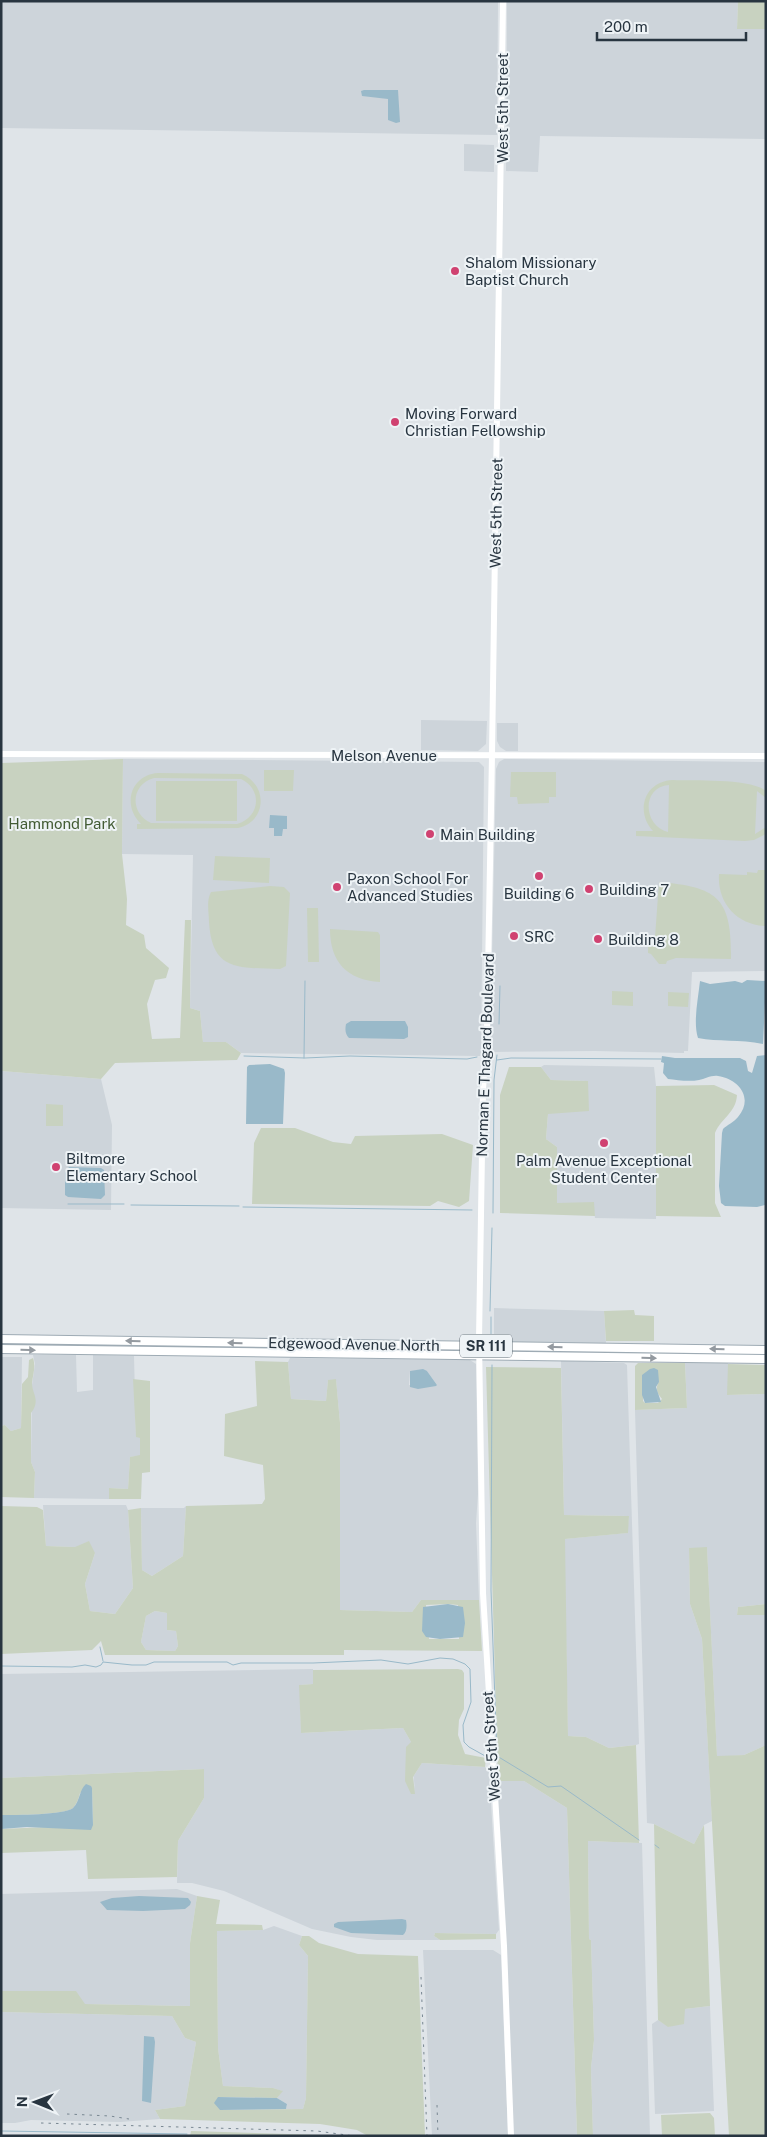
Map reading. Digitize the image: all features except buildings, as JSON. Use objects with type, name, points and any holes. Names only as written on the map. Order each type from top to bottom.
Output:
[{"type":"main road","name":"Edgewood Avenue North","points":[[1,1339],[766,1350]]},
{"type":"main road","name":"Edgewood Avenue North","points":[[1,1349],[766,1359]]},
{"type":"street","name":"West 5th Street","points":[[492,755],[503,1]]},
{"type":"street","name":"Melson Avenue","points":[[1,754],[766,756]]},
{"type":"street","name":"Norman E Thagard Boulevard","points":[[479,1356],[482,1099],[487,1028],[492,755]]},
{"type":"street","name":"West 5th Street","points":[[479,1356],[480,1518],[483,1602],[504,1946],[511,2136]]},
{"type":"shaded area","points":[[3,1],[498,1],[497,135],[1,128],[1,3]]},
{"type":"shaded area","points":[[507,1],[738,1],[737,28],[766,29],[766,139],[540,136],[538,172],[506,171]]},
{"type":"shaded area","points":[[464,144],[494,145],[494,172],[464,171]]},
{"type":"shaded area","points":[[421,720],[487,721],[486,744],[478,751],[421,750]]},
{"type":"shaded area","points":[[497,723],[518,723],[518,751],[506,751],[500,747],[497,741]]},
{"type":"shaded area","name":"Paxon School For Advanced Studies","points":[[123,759],[479,762],[484,767],[481,1056],[241,1053],[226,1042],[203,1042],[200,1011],[190,1008],[193,855],[122,854]]},
{"type":"shaded area","points":[[504,759],[766,762],[766,971],[692,972],[688,1051],[684,1051],[684,1053],[595,1051],[490,1052],[496,769],[499,762]]},
{"type":"shaded area","name":"Palm Avenue Exceptional Student Center","points":[[544,1065],[654,1067],[656,1086],[656,1219],[595,1218],[593,1203],[557,1203],[557,1147],[546,1139],[548,1114],[587,1081],[551,1080],[541,1067]]},
{"type":"shaded area","name":"Biltmore Elementary School","points":[[1,1071],[101,1079],[112,1125],[111,1210],[1,1208]]},
{"type":"shaded area","points":[[494,1308],[604,1311],[606,1343],[494,1342]]},
{"type":"shaded area","points":[[33,1355],[76,1355],[77,1392],[93,1390],[93,1355],[134,1356],[136,1437],[140,1437],[140,1456],[130,1457],[128,1489],[109,1488],[109,1499],[34,1498],[35,1472],[31,1462],[32,1385],[35,1364]]},
{"type":"shaded area","points":[[1,1357],[22,1357],[21,1428],[11,1431],[5,1425],[1,1426]]},
{"type":"shaded area","points":[[290,1358],[470,1360],[476,1364],[478,1494],[476,1523],[479,1600],[421,1600],[412,1612],[340,1610],[340,1423],[336,1380],[328,1380],[326,1401],[291,1399],[288,1362]],"holes":[[[410,1371],[427,1371],[437,1385],[409,1385]]]},
{"type":"shaded area","points":[[561,1361],[624,1363],[627,1365],[639,1744],[636,1745],[609,1748],[586,1737],[568,1736],[564,1539],[627,1533],[629,1516],[564,1515]]},
{"type":"shaded area","points":[[685,1362],[728,1363],[728,1395],[766,1394],[766,1604],[738,1607],[737,1615],[766,1615],[766,1745],[744,1755],[717,1757],[707,1548],[689,1548],[690,1604],[702,1639],[712,1821],[704,1825],[694,1844],[654,1824],[647,1823],[635,1410],[687,1408]]},
{"type":"shaded area","points":[[43,1505],[126,1505],[128,1510],[133,1588],[115,1614],[90,1611],[85,1584],[95,1553],[75,1547],[46,1546]]},
{"type":"shaded area","points":[[186,1506],[183,1556],[152,1576],[142,1570],[141,1508],[184,1508]]},
{"type":"shaded area","points":[[155,1611],[167,1613],[167,1630],[176,1631],[178,1646],[175,1651],[146,1650],[141,1642],[146,1616]]},
{"type":"shaded area","points":[[313,1669],[313,1684],[300,1685],[301,1733],[403,1728],[411,1742],[414,1776],[422,1763],[485,1767],[489,1772],[499,1930],[496,1934],[435,1933],[434,1936],[440,1940],[377,1940],[351,1937],[312,1929],[224,1891],[192,1883],[177,1883],[178,1841],[204,1798],[204,1769],[1,1778],[1,1674]]},
{"type":"shaded area","points":[[524,1781],[567,1808],[577,2136],[513,2136],[496,1782]]},
{"type":"shaded area","points":[[588,1841],[642,1843],[650,2136],[593,2136],[591,2068],[594,2040],[591,1940],[589,1939]]},
{"type":"shaded area","points":[[177,1889],[197,1896],[190,1943],[190,2006],[84,2004],[75,1991],[1,1991],[1,1894]]},
{"type":"shaded area","points":[[274,1926],[302,1936],[299,1945],[308,1956],[306,2098],[303,2109],[286,2109],[287,2104],[277,2098],[282,2091],[273,2088],[223,2086],[218,2048],[217,1931],[263,1930]]},
{"type":"shaded area","points":[[423,1950],[493,1950],[501,1955],[508,2136],[432,2136]]},
{"type":"shaded area","points":[[710,2006],[714,2111],[655,2114],[652,2024],[658,2020],[669,2027],[685,2009]]},
{"type":"shaded area","points":[[1,2012],[172,2016],[185,2038],[196,2042],[185,2106],[155,2110],[160,2119],[120,2122],[31,2120],[1,2123]]},
{"type":"green space","points":[[738,1],[766,1],[766,29],[737,29]]},
{"type":"green space","name":"Hammond Park","points":[[123,759],[122,854],[127,899],[126,925],[144,935],[146,948],[169,968],[166,978],[155,980],[147,1004],[152,1039],[180,1038],[185,920],[191,920],[190,1008],[200,1011],[203,1042],[226,1042],[241,1053],[237,1060],[115,1063],[101,1079],[1,1071],[1,763]]},
{"type":"green space","points":[[264,770],[294,770],[293,791],[264,791]]},
{"type":"green space","points":[[511,772],[556,772],[556,797],[549,797],[549,803],[518,804],[517,797],[510,797]]},
{"type":"green space","points":[[158,773],[242,774],[257,787],[261,803],[259,811],[254,819],[238,828],[137,829],[137,824],[141,824],[135,817],[132,809],[132,792],[135,785],[148,775]],"holes":[[[154,778],[241,779],[253,789],[256,803],[250,816],[245,821],[237,824],[151,823],[139,813],[136,806],[137,792],[146,781]]]},
{"type":"green space","points":[[673,780],[735,782],[748,784],[766,791],[766,798],[757,791],[755,834],[766,827],[766,834],[754,840],[745,841],[636,836],[636,831],[653,831],[644,815],[645,799],[655,786]],"holes":[[[669,785],[668,832],[654,822],[650,815],[649,807],[650,799],[654,792],[660,787]]]},
{"type":"green space","points":[[156,781],[237,781],[237,821],[156,821]]},
{"type":"green space","points":[[215,856],[270,858],[269,883],[213,880]]},
{"type":"green space","points":[[758,870],[766,870],[766,926],[746,922],[738,917],[725,903],[719,885],[719,874],[747,875],[747,872],[757,873]]},
{"type":"green space","points":[[659,882],[695,888],[708,892],[718,900],[724,909],[728,922],[731,938],[731,959],[676,958],[667,961],[666,964],[659,964],[648,953],[648,946],[653,946],[652,938],[655,937]]},
{"type":"green space","points":[[270,886],[284,887],[290,893],[286,966],[280,969],[241,967],[222,959],[211,939],[208,907],[211,892]]},
{"type":"green space","points":[[307,908],[318,908],[319,962],[308,962]]},
{"type":"green space","points":[[330,929],[378,932],[380,935],[380,982],[358,978],[343,967],[333,951]]},
{"type":"green space","points":[[612,991],[633,992],[633,1006],[612,1005]]},
{"type":"green space","points":[[668,992],[689,993],[688,1007],[668,1006]]},
{"type":"green space","points":[[509,1067],[541,1067],[551,1080],[588,1081],[589,1111],[548,1114],[546,1139],[557,1147],[557,1203],[594,1202],[595,1216],[500,1213],[500,1095]]},
{"type":"green space","points":[[714,1085],[737,1095],[734,1106],[715,1133],[715,1203],[721,1217],[656,1216],[656,1086]]},
{"type":"green space","points":[[46,1104],[63,1105],[63,1126],[46,1126]]},
{"type":"green space","points":[[261,1128],[295,1128],[333,1142],[351,1144],[355,1136],[442,1134],[473,1145],[469,1201],[459,1207],[438,1201],[430,1206],[252,1204],[254,1143]]},
{"type":"green space","points":[[634,1310],[635,1315],[654,1316],[654,1341],[606,1341],[604,1311]]},
{"type":"green space","points":[[33,1358],[32,1387],[36,1401],[31,1413],[31,1462],[35,1472],[34,1498],[1,1497],[1,1426],[5,1425],[11,1431],[21,1428],[22,1384],[28,1377],[29,1360]]},
{"type":"green space","points":[[255,1361],[288,1362],[291,1399],[326,1401],[328,1380],[336,1379],[340,1423],[340,1610],[412,1612],[421,1600],[479,1600],[482,1651],[344,1650],[344,1655],[105,1655],[101,1641],[92,1650],[1,1654],[1,1506],[37,1507],[43,1510],[46,1546],[75,1547],[89,1541],[95,1553],[85,1584],[90,1611],[115,1614],[133,1588],[128,1510],[141,1508],[142,1570],[152,1576],[183,1556],[186,1506],[262,1504],[265,1499],[263,1465],[224,1456],[225,1414],[257,1406]],"holes":[[[426,1605],[458,1605],[459,1639],[429,1639]],[[155,1611],[167,1613],[167,1630],[176,1631],[178,1646],[175,1651],[146,1650],[141,1642],[146,1616]]]},
{"type":"green space","points":[[638,1363],[685,1363],[687,1408],[635,1410],[635,1366]],"holes":[[[643,1378],[659,1381],[657,1391],[662,1399],[658,1403],[645,1403],[643,1401]]]},
{"type":"green space","points":[[728,1364],[766,1365],[766,1394],[727,1395]]},
{"type":"green space","points":[[486,1367],[561,1368],[564,1515],[629,1516],[628,1533],[565,1539],[568,1736],[586,1737],[609,1748],[636,1745],[639,1843],[588,1841],[589,1939],[591,1940],[594,2040],[591,2068],[593,2136],[577,2136],[567,1808],[524,1781],[498,1781]]},
{"type":"green space","points":[[133,1379],[150,1381],[150,1472],[142,1473],[141,1499],[109,1499],[109,1488],[128,1489],[130,1457],[140,1455],[140,1438],[136,1437]]},
{"type":"green space","points":[[707,1547],[717,1756],[744,1755],[766,1745],[766,2136],[729,2136],[702,1639],[690,1604],[689,1548]]},
{"type":"green space","points":[[766,1604],[766,1615],[737,1615],[738,1607]]},
{"type":"green space","points":[[458,1669],[464,1673],[464,1709],[459,1720],[458,1735],[465,1754],[486,1758],[485,1767],[422,1763],[413,1777],[415,1794],[411,1794],[405,1781],[406,1747],[411,1742],[403,1728],[301,1733],[299,1685],[313,1684],[313,1670]]},
{"type":"green space","points":[[204,1769],[204,1798],[178,1841],[177,1877],[88,1879],[86,1850],[1,1853],[1,1829],[93,1825],[92,1788],[80,1793],[76,1805],[68,1810],[39,1814],[1,1815],[1,1778]]},
{"type":"green space","points":[[654,1824],[694,1844],[704,1825],[710,2006],[685,2009],[684,2024],[668,2027],[658,2020]]},
{"type":"green space","points":[[197,1896],[220,1900],[216,1924],[262,1925],[263,1930],[217,1931],[218,2048],[223,2086],[273,2088],[283,2091],[277,2098],[218,2097],[220,2110],[303,2109],[306,2098],[308,1956],[299,1945],[302,1936],[309,1936],[319,1943],[358,1954],[418,1956],[425,2136],[368,2136],[357,2130],[320,2124],[160,2119],[155,2110],[185,2106],[196,2042],[185,2038],[172,2016],[1,2012],[1,1991],[76,1991],[85,2004],[190,2006],[190,1943]]},
{"type":"green space","points":[[435,1933],[496,1934],[496,1939],[440,1940],[434,1936]]},
{"type":"green space","points":[[710,2113],[714,2118],[715,2136],[662,2136],[661,2115]]},
{"type":"green space","points":[[191,2131],[322,2135],[326,2136],[190,2136]]},
{"type":"water","points":[[398,90],[400,122],[396,123],[388,120],[388,99],[362,96],[361,91]]},
{"type":"water","points":[[270,815],[287,816],[287,829],[283,829],[282,836],[274,836],[274,828],[269,828]]},
{"type":"water","points":[[747,980],[766,981],[763,1044],[698,1038],[696,1018],[700,981],[710,984],[735,981],[742,983]]},
{"type":"water","points":[[351,1021],[405,1021],[408,1027],[408,1037],[404,1039],[349,1038],[345,1030],[346,1024]]},
{"type":"water","points":[[766,1055],[765,1205],[757,1207],[725,1206],[721,1203],[719,1186],[722,1133],[723,1129],[736,1119],[743,1110],[745,1103],[742,1090],[732,1081],[718,1076],[691,1081],[668,1079],[663,1073],[664,1063],[661,1062],[662,1056],[675,1058],[740,1058],[746,1061],[748,1071],[752,1073],[757,1056]]},
{"type":"water","points":[[270,1064],[284,1069],[285,1073],[283,1124],[246,1124],[247,1067],[249,1065]]},
{"type":"water","points":[[69,1167],[101,1168],[104,1170],[105,1195],[101,1199],[68,1197],[65,1195],[65,1173]]},
{"type":"water","points":[[654,1368],[658,1370],[659,1382],[656,1387],[661,1402],[645,1403],[642,1395],[642,1375]]},
{"type":"water","points":[[423,1369],[427,1371],[437,1385],[418,1389],[410,1387],[410,1371]]},
{"type":"water","points":[[448,1604],[463,1607],[465,1623],[463,1637],[440,1639],[426,1637],[422,1631],[423,1607]]},
{"type":"water","points":[[86,1784],[92,1788],[93,1825],[91,1830],[27,1827],[1,1829],[1,1815],[50,1813],[73,1808]]},
{"type":"water","points":[[139,1896],[188,1898],[191,1902],[185,1909],[143,1911],[107,1910],[100,1902],[112,1898]]},
{"type":"water","points":[[406,1920],[407,1924],[403,1935],[351,1933],[334,1927],[334,1924],[338,1922]]},
{"type":"water","points":[[144,2036],[154,2037],[155,2042],[151,2103],[142,2101]]},
{"type":"water","points":[[218,2097],[277,2098],[287,2104],[286,2109],[220,2110],[214,2103]]},
{"type":"waterway","points":[[304,1058],[305,981]]},
{"type":"waterway","points":[[499,1024],[500,986]]},
{"type":"waterway","points":[[493,1213],[494,1080],[497,1055]]},
{"type":"waterway","points":[[244,1056],[467,1059],[477,1057]]},
{"type":"waterway","points":[[497,1060],[511,1058],[661,1059]]},
{"type":"waterway","points":[[68,1204],[124,1204]]},
{"type":"waterway","points":[[131,1205],[239,1206]]},
{"type":"waterway","points":[[243,1207],[472,1210]]},
{"type":"waterway","points":[[490,1311],[492,1228]]},
{"type":"waterway","points":[[491,1317],[491,1336]]},
{"type":"waterway","points":[[492,1365],[491,1590],[497,1756]]},
{"type":"waterway","points":[[100,1647],[103,1661]]},
{"type":"waterway","points":[[1,1666],[72,1667],[85,1665],[96,1667],[103,1662],[132,1665],[146,1665],[154,1662],[227,1662],[233,1665],[241,1663],[313,1663],[381,1660],[408,1664],[440,1658],[453,1659],[465,1664],[470,1669],[471,1702],[463,1725],[464,1742],[487,1757]]},
{"type":"waterway","points":[[497,1756],[548,1787],[561,1786],[639,1840]]},
{"type":"waterway","points":[[655,1845],[659,1848]]},
{"type":"waterway","points":[[1,2131],[187,2134]]},
{"type":"railway","points":[[421,1977],[427,2136]]},
{"type":"railway","points":[[437,2105],[438,2136]]},
{"type":"railway","points":[[67,2114],[129,2119]]},
{"type":"railway","points":[[41,2123],[317,2131],[354,2136]]},
{"type":"place","name":"Shalom Missionary Baptist Church","points":[[455,271]]},
{"type":"place","name":"Moving Forward Christian Fellowship","points":[[395,422]]},
{"type":"place","name":"Main Building","points":[[430,834]]},
{"type":"place","name":"Building 6","points":[[539,876]]},
{"type":"place","name":"Paxon School For Advanced Studies","points":[[337,887]]},
{"type":"place","name":"Building 7","points":[[589,889]]},
{"type":"place","name":"SRC","points":[[514,936]]},
{"type":"place","name":"Building 8","points":[[598,939]]},
{"type":"place","name":"Palm Avenue Exceptional Student Center","points":[[604,1143]]},
{"type":"place","name":"Biltmore Elementary School","points":[[56,1167]]}]
